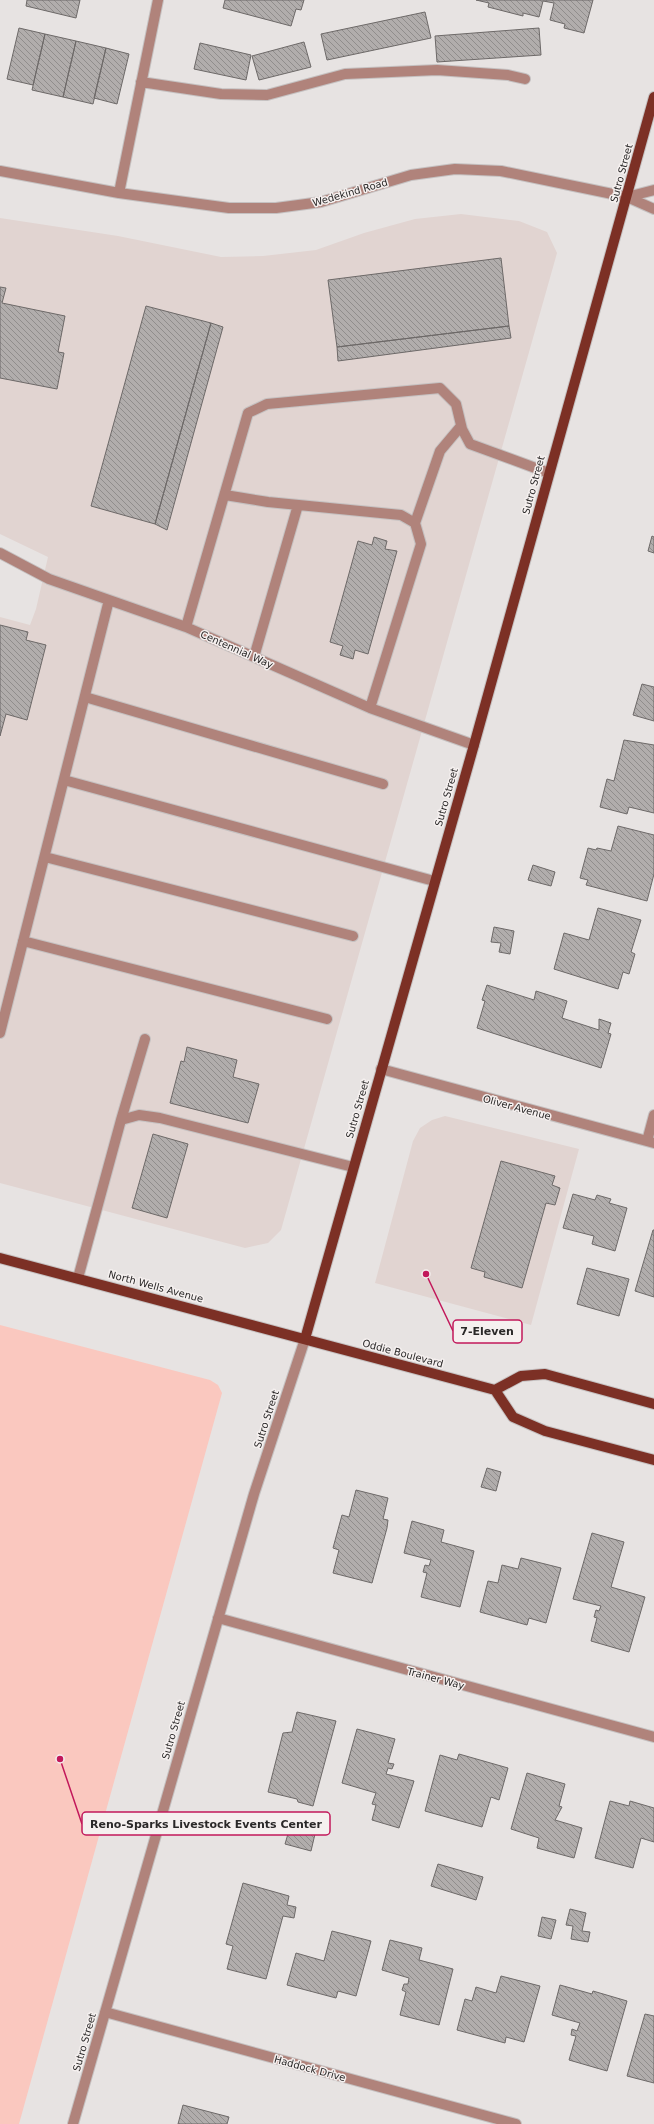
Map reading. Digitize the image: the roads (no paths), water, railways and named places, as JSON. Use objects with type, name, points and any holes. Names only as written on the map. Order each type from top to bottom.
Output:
[{"type":"main road","name":"Sutro Street","points":[[305,1339],[434,881],[474,745],[654,97]]},
{"type":"main road","name":"North Wells Avenue","points":[[0,1258],[305,1339]]},
{"type":"main road","name":"Oddie Boulevard","points":[[305,1339],[495,1390]]},
{"type":"main road","points":[[654,1404],[545,1374],[521,1376],[495,1390],[513,1417],[545,1431],[654,1460]]},
{"type":"street","points":[[119,193],[158,0]]},
{"type":"street","points":[[141,82],[221,94],[267,95],[345,74],[437,70],[508,75],[525,78]]},
{"type":"street","name":"Wedekind Road","points":[[0,171],[119,193],[229,208],[276,208],[321,202],[410,175],[455,169],[501,171],[627,198],[654,209]]},
{"type":"street","name":"Wedekind Road","points":[[627,198],[654,190]]},
{"type":"street","points":[[186,627],[248,413],[267,404],[440,388],[456,404],[461,426],[470,444],[549,473]]},
{"type":"street","points":[[370,708],[421,544],[415,523],[440,451],[461,426]]},
{"type":"street","points":[[225,495],[298,505],[401,515],[415,523]]},
{"type":"street","points":[[254,657],[298,505]]},
{"type":"street","name":"Centennial Way","points":[[0,553],[49,579],[186,627],[370,708],[474,745]]},
{"type":"street","points":[[0,1033],[109,600]]},
{"type":"street","points":[[85,697],[383,784]]},
{"type":"street","points":[[64,780],[434,881]]},
{"type":"street","points":[[45,857],[353,936]]},
{"type":"street","points":[[23,941],[327,1019]]},
{"type":"street","points":[[78,1278],[121,1120],[145,1039]]},
{"type":"street","name":"Oliver Avenue","points":[[381,1069],[651,1142]]},
{"type":"street","points":[[121,1120],[139,1115],[160,1118],[354,1167]]},
{"type":"street","points":[[651,1142],[654,1115]]},
{"type":"street","name":"Sutro Street","points":[[73,2124],[254,1494],[305,1339]]},
{"type":"street","name":"Trainer Way","points":[[218,1618],[654,1737]]},
{"type":"street","name":"Haddock Drive","points":[[105,2012],[516,2124]]},
{"type":"place","name":"7-Eleven","points":[[426,1274]]},
{"type":"place","name":"Reno-Sparks Livestock Events Center","points":[[60,1759]]}]
